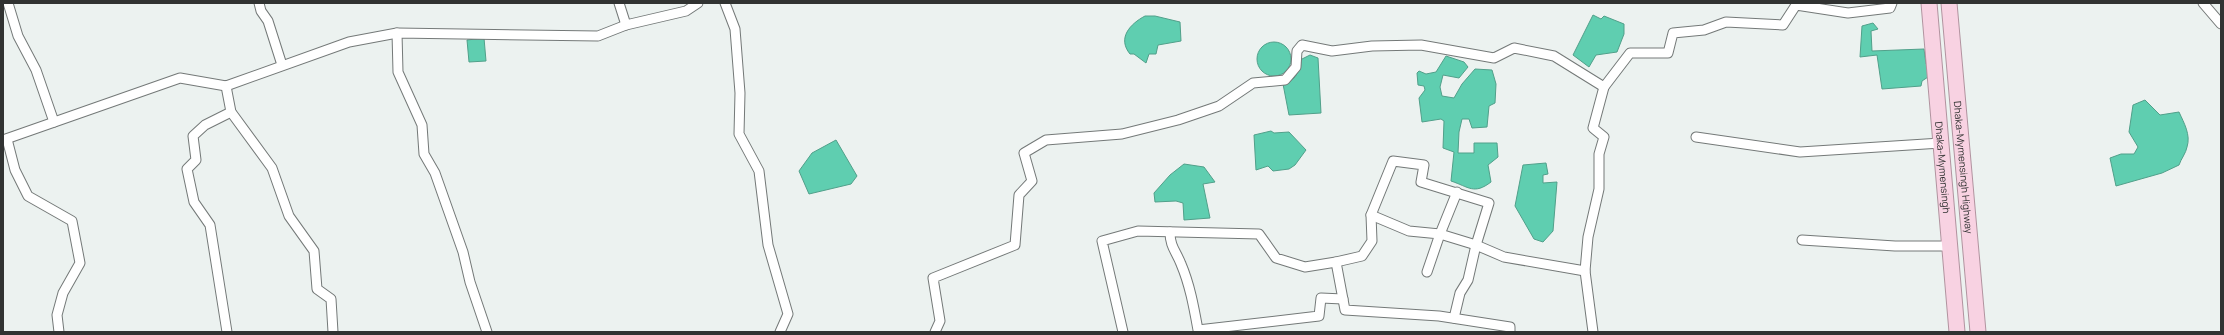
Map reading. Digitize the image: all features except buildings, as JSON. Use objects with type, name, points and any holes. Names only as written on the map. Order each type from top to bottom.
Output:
[{"type":"highway","name":"Dhaka-Mymensingh","points":[[1930,3],[1957,332]]},
{"type":"highway","name":"Dhaka-Mymensingh Highway","points":[[1949,3],[1978,332]]},
{"type":"street","points":[[8,3],[18,36],[36,70],[54,122]]},
{"type":"street","points":[[259,3],[261,11],[268,21],[282,65]]},
{"type":"street","points":[[619,3],[626,25]]},
{"type":"street","points":[[59,332],[57,315],[62,293],[80,263],[72,221],[28,196],[15,170],[5,139],[180,78],[226,86],[349,42],[396,33],[598,36],[626,25],[686,11],[698,3]]},
{"type":"street","points":[[725,3],[735,29],[740,93],[739,134],[759,171],[768,245],[788,314],[780,332]]},
{"type":"street","points":[[1593,332],[1585,271],[1588,237],[1599,189],[1599,154],[1604,137],[1594,128],[1604,87],[1630,53],[1668,53],[1673,33],[1704,30],[1726,22],[1783,26],[1796,5],[1848,13],[1890,8],[1892,3]]},
{"type":"street","points":[[2203,3],[2221,24]]},
{"type":"street","points":[[396,33],[398,72],[422,125],[424,154],[435,173],[448,209],[463,252],[470,282],[487,332]]},
{"type":"street","points":[[935,332],[940,321],[933,278],[1015,245],[1019,195],[1032,181],[1024,153],[1046,140],[1122,134],[1219,106],[1253,82],[1285,80],[1296,67],[1297,51],[1302,45],[1332,51],[1372,46],[1421,45],[1494,58],[1514,48],[1554,56],[1604,87]]},
{"type":"street","points":[[226,86],[231,112],[272,168],[289,216],[314,251],[317,290],[331,299],[333,332]]},
{"type":"street","points":[[227,332],[210,225],[194,202],[187,169],[196,160],[193,136],[205,125],[231,112]]},
{"type":"street","points":[[1696,137],[1800,152],[1941,143]]},
{"type":"street","points":[[1123,332],[1102,241],[1138,231],[1258,234],[1276,258],[1306,267],[1362,256],[1372,241],[1370,215],[1393,161],[1424,166],[1421,182],[1489,203],[1476,245],[1468,280],[1460,293],[1454,318]]},
{"type":"street","points":[[1427,272],[1457,192]]},
{"type":"street","points":[[1370,215],[1409,231],[1440,234],[1476,245],[1504,257],[1585,271]]},
{"type":"street","points":[[1170,232],[1170,244],[1181,263],[1191,296],[1198,330],[1319,316],[1321,298],[1343,299]]},
{"type":"street","points":[[1802,240],[1895,246],[1950,246]]},
{"type":"street","points":[[1336,262],[1345,310],[1454,318],[1510,327],[1510,332]]},
{"type":"shaded area","points":[[1593,15],[1601,19],[1604,16],[1624,24],[1624,34],[1617,52],[1596,55],[1589,67],[1573,55]]},
{"type":"shaded area","points":[[1145,16],[1155,16],[1180,22],[1181,41],[1158,45],[1156,54],[1149,54],[1146,63],[1134,54],[1130,54],[1126,48],[1125,42],[1125,37],[1130,27]]},
{"type":"shaded area","points":[[1873,23],[1878,29],[1871,31],[1872,51],[1924,49],[1926,64],[1929,64],[1928,77],[1922,81],[1921,86],[1882,89],[1877,55],[1860,57],[1862,26]]},
{"type":"shaded area","points":[[484,38],[486,61],[469,62],[467,40]]},
{"type":"shaded area","points":[[1271,42],[1277,42],[1281,43],[1288,49],[1291,59],[1290,66],[1284,73],[1277,76],[1271,76],[1267,75],[1260,69],[1257,62],[1257,56],[1258,52],[1264,45]]},
{"type":"shaded area","points":[[1310,55],[1318,58],[1321,113],[1289,115],[1283,84],[1294,78],[1300,60]]},
{"type":"shaded area","points":[[1446,56],[1464,62],[1468,67],[1459,78],[1443,75],[1440,87],[1442,96],[1454,98],[1462,84],[1475,69],[1492,70],[1496,84],[1495,103],[1489,106],[1487,127],[1472,128],[1469,119],[1462,119],[1459,132],[1458,153],[1474,153],[1474,143],[1497,143],[1498,157],[1488,165],[1491,182],[1476,189],[1471,189],[1451,181],[1454,152],[1443,148],[1444,121],[1441,119],[1422,122],[1419,98],[1425,90],[1424,86],[1418,85],[1417,73],[1419,71],[1426,74],[1436,72]]},
{"type":"shaded area","points":[[2145,100],[2160,115],[2179,112],[2188,134],[2186,149],[2179,165],[2162,173],[2116,186],[2110,158],[2121,154],[2134,154],[2138,147],[2129,132],[2133,105]]},
{"type":"shaded area","points":[[1271,131],[1274,133],[1289,132],[1306,150],[1295,165],[1289,169],[1273,171],[1268,166],[1256,170],[1254,135]]},
{"type":"shaded area","points":[[836,140],[857,176],[851,184],[809,194],[799,171],[812,153]]},
{"type":"shaded area","points":[[1546,163],[1548,174],[1543,175],[1543,183],[1557,182],[1553,231],[1543,242],[1534,239],[1515,206],[1523,165]]},
{"type":"shaded area","points":[[1184,164],[1204,167],[1215,182],[1203,184],[1210,218],[1184,220],[1183,203],[1176,201],[1155,202],[1154,193],[1170,175]]}]
